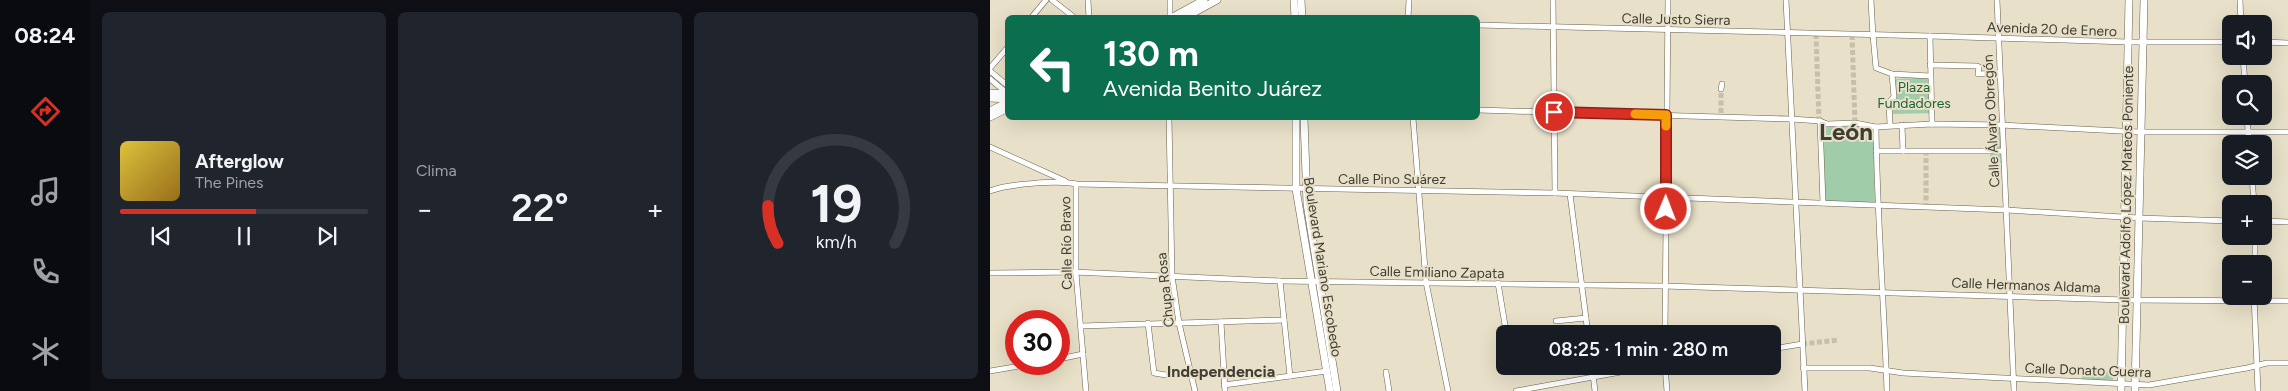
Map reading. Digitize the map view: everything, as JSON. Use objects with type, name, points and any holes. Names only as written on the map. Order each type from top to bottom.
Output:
[{"type":"main road","points":[[1176,15],[1204,0]]},
{"type":"main road","points":[[1198,14],[1217,0]]},
{"type":"main road","points":[[1293,0],[1293,15]]},
{"type":"main road","points":[[1302,0],[1303,15]]},
{"type":"main road","name":"Boulevard Adolfo López Mateos Poniente","points":[[2121,388],[2129,0]]},
{"type":"main road","name":"Boulevard Adolfo López Mateos Poniente","points":[[2135,388],[2144,0]]},
{"type":"main road","points":[[990,93],[1005,94]]},
{"type":"main road","points":[[990,98],[1005,100]]},
{"type":"main road","points":[[990,111],[1005,102]]},
{"type":"main road","points":[[990,117],[1005,110]]},
{"type":"main road","name":"Boulevard Mariano Escobedo","points":[[1296,120],[1296,190],[1330,391]]},
{"type":"main road","name":"Boulevard Mariano Escobedo","points":[[1304,120],[1305,189],[1318,282],[1337,391]]},
{"type":"street","points":[[1034,15],[1046,0]]},
{"type":"street","points":[[1052,0],[1071,15]]},
{"type":"street","points":[[1088,0],[1088,15]]},
{"type":"street","points":[[1170,0],[1170,15]]},
{"type":"street","points":[[1408,15],[1409,0]]},
{"type":"street","points":[[1553,0],[1555,193]]},
{"type":"street","points":[[1664,325],[1668,0]]},
{"type":"street","points":[[1786,0],[1804,391]]},
{"type":"street","points":[[1872,0],[1873,67],[1892,74],[1930,76]]},
{"type":"street","name":"Calle Álvaro Obregón","points":[[1997,0],[2014,391]]},
{"type":"street","points":[[2240,0],[2241,15]]},
{"type":"street","name":"Calle Justo Sierra","points":[[1480,25],[1788,33],[1874,38]]},
{"type":"street","points":[[1930,36],[1932,124]]},
{"type":"street","name":"Avenida 20 de Enero","points":[[1874,38],[1930,36],[2143,43],[2222,42]]},
{"type":"street","points":[[2272,42],[2288,43]]},
{"type":"street","points":[[1005,51],[990,69],[1005,83]]},
{"type":"street","points":[[1930,65],[1977,66],[1978,74],[1999,73]]},
{"type":"street","points":[[1890,125],[1889,102],[1894,97],[1892,74]]},
{"type":"street","points":[[990,78],[1005,92]]},
{"type":"street","points":[[1480,110],[1720,115],[1791,118],[1820,121],[1827,124],[1855,123],[1876,126],[1932,124],[2001,125],[2140,132],[2288,132]]},
{"type":"street","name":"Chupa Rosa","points":[[1169,120],[1172,276],[1179,322],[1195,391]]},
{"type":"street","points":[[1413,120],[1426,282],[1448,391]]},
{"type":"street","points":[[1820,121],[1823,203]]},
{"type":"street","points":[[1902,125],[1903,151]]},
{"type":"street","points":[[2248,125],[2248,135]]},
{"type":"street","points":[[1876,126],[1877,205],[1884,292],[1888,391]]},
{"type":"street","points":[[990,147],[1066,182]]},
{"type":"street","points":[[1876,151],[2003,150]]},
{"type":"street","name":"Calle Pino Suárez","points":[[990,190],[1008,185],[1066,182],[1076,184],[1170,184],[1296,190],[1555,193],[1796,201],[2007,210],[2125,218],[2222,221]]},
{"type":"street","name":"Calle Río Bravo","points":[[1076,184],[1076,272],[1086,391]]},
{"type":"street","points":[[1570,194],[1587,325]]},
{"type":"street","points":[[2272,221],[2288,222]]},
{"type":"street","name":"Calle Emiliano Zapata","points":[[990,274],[1076,272],[1318,282],[1498,283],[1884,292]]},
{"type":"street","points":[[1280,281],[1290,376]]},
{"type":"street","points":[[1498,283],[1505,325]]},
{"type":"street","name":"Calle Hermanos Aldama","points":[[1884,292],[2123,300],[2222,299]]},
{"type":"street","name":"Calle Hermanos Aldama","points":[[2272,300],[2288,301]]},
{"type":"street","points":[[2254,305],[2258,391]]},
{"type":"street","points":[[1556,321],[1586,318]]},
{"type":"street","points":[[1081,326],[1284,320]]},
{"type":"street","points":[[1221,322],[1225,388],[1327,371]]},
{"type":"street","points":[[1148,323],[1154,373],[1166,375],[1191,372]]},
{"type":"street","points":[[1781,348],[1802,344]]},
{"type":"street","points":[[1070,357],[1083,354]]},
{"type":"street","name":"Calle Donato Guerra","points":[[1803,368],[1870,368],[1903,373],[2014,379],[2052,379],[2121,388],[2149,388],[2267,363],[2288,363]]},
{"type":"street","points":[[990,371],[1005,368]]},
{"type":"street","points":[[1386,372],[1389,391]]},
{"type":"street","points":[[1593,375],[1595,391]]},
{"type":"street","points":[[1516,391],[1608,375]]},
{"type":"street","points":[[1666,375],[1667,391]]},
{"type":"green space","name":"Plaza Fundadores","points":[[1932,77],[1933,113],[1893,114],[1892,99],[1897,98],[1896,79]]},
{"type":"green space","points":[[1873,126],[1875,203],[1825,201],[1823,127]]},
{"type":"green space","points":[[1991,127],[2000,127],[2001,163],[1990,163]]},
{"type":"green space","points":[[2082,369],[2115,372],[2113,380],[2082,380]]},
{"type":"tunnel","points":[[1816,34],[1819,121]]},
{"type":"tunnel","points":[[1852,35],[1855,123]]},
{"type":"tunnel","points":[[1721,89],[1721,113]]},
{"type":"tunnel","points":[[1926,151],[1926,208]]},
{"type":"tunnel","points":[[1802,344],[1838,340]]},
{"type":"slow traffic","points":[[1635,114],[1666,115],[1666,126]]},
{"type":"district","name":"León","points":[[1846,132]]},
{"type":"district","name":"Independencia","points":[[1221,371]]},
{"type":"route","points":[[1554,112],[1666,115],[1666,209]]}]
